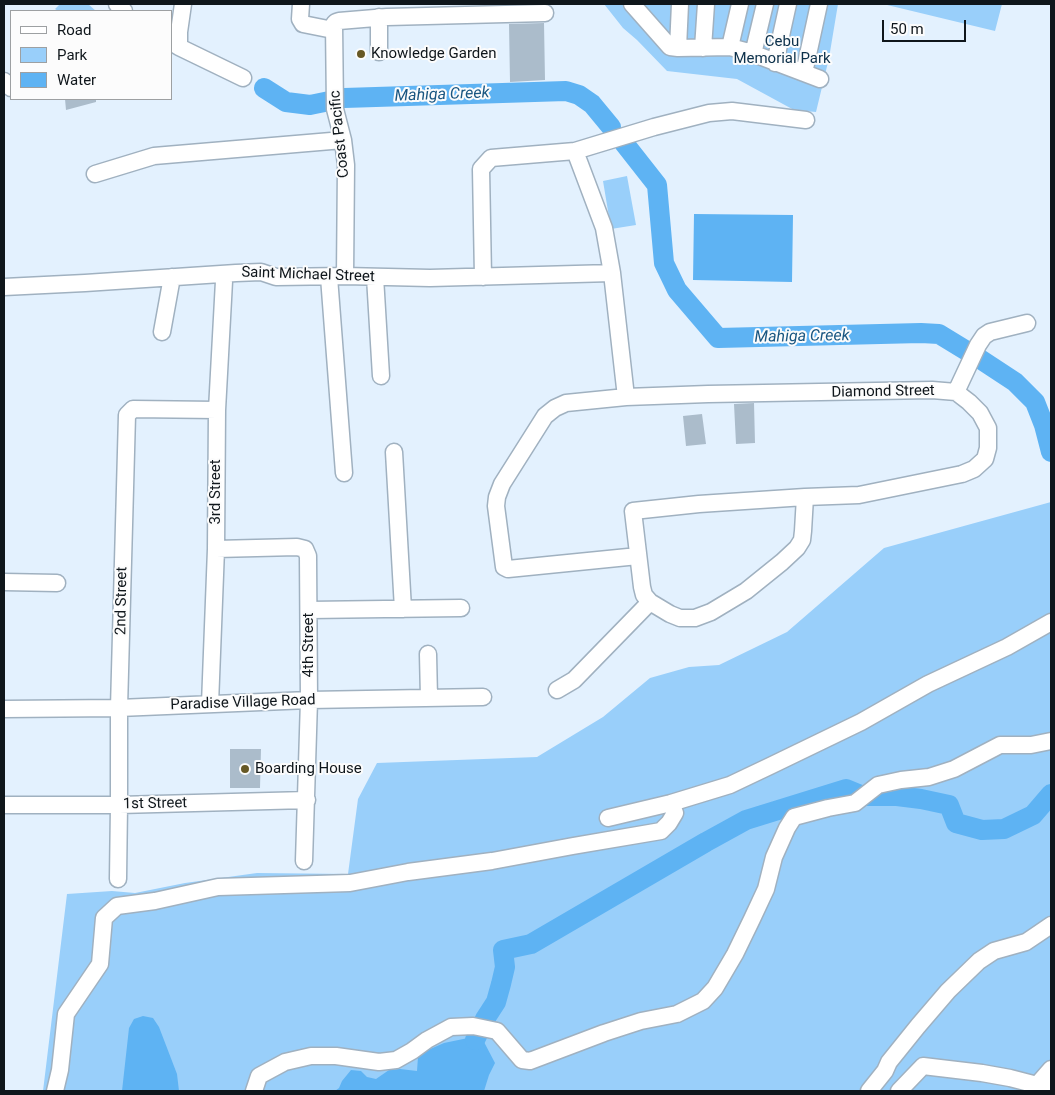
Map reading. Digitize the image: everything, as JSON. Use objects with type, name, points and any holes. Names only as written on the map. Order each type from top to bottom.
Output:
[{"type":"street","points":[[183,4],[179,32],[175,44],[243,78]]},
{"type":"street","points":[[301,4],[300,20],[303,24],[334,30],[334,24],[339,21],[379,17],[401,10],[545,13]]},
{"type":"street","points":[[632,4],[645,12],[670,47],[730,47],[812,76],[819,4]]},
{"type":"street","points":[[678,48],[680,4]]},
{"type":"street","points":[[703,48],[706,4]]},
{"type":"street","points":[[730,47],[740,4]]},
{"type":"street","points":[[753,54],[765,4]]},
{"type":"street","points":[[776,62],[788,4]]},
{"type":"street","points":[[379,17],[379,52]]},
{"type":"street","name":"Coast Pacific","points":[[334,30],[335,101],[346,165],[337,276],[344,473]]},
{"type":"street","points":[[483,277],[480,169],[491,158],[574,151],[709,112],[732,111],[806,120]]},
{"type":"street","points":[[95,174],[154,156],[343,140]]},
{"type":"street","points":[[574,151],[604,228],[612,273],[626,397]]},
{"type":"street","name":"Saint Michael Street","points":[[4,287],[261,272],[276,277],[426,278],[612,273]]},
{"type":"street","points":[[162,332],[172,277]]},
{"type":"street","points":[[375,277],[381,376]]},
{"type":"street","name":"3rd Street","points":[[210,704],[216,548],[216,410],[224,281]]},
{"type":"street","points":[[956,392],[984,336],[990,332],[1027,323]]},
{"type":"street","name":"Diamond Street","points":[[922,390],[956,392],[980,414],[988,428],[988,448],[985,459],[974,468],[962,474],[859,495],[699,504],[635,510],[632,513],[638,556],[505,568],[496,506],[497,497],[502,484],[545,416],[555,408],[566,403],[626,397],[922,390]]},
{"type":"street","name":"2nd Street","points":[[118,879],[120,805],[119,708],[127,415],[133,409],[216,410]]},
{"type":"street","points":[[394,452],[403,609]]},
{"type":"street","points":[[638,556],[644,595],[650,602],[680,618],[695,618],[710,612],[746,591],[797,548],[802,540],[805,498]]},
{"type":"street","name":"4th Street","points":[[216,548],[297,547],[305,550],[308,556],[307,800],[304,861]]},
{"type":"street","points":[[4,582],[57,583]]},
{"type":"street","points":[[557,690],[574,680],[650,602]]},
{"type":"street","points":[[309,610],[461,608]]},
{"type":"street","points":[[608,818],[671,803],[730,785],[861,722],[928,684],[1007,647],[1051,622]]},
{"type":"street","points":[[428,654],[429,698]]},
{"type":"street","name":"Paradise Village Road","points":[[4,709],[119,708],[308,700],[483,697]]},
{"type":"street","points":[[254,1091],[259,1076],[284,1062],[311,1056],[336,1056],[379,1062],[396,1060],[452,1027],[473,1026],[497,1031],[522,1060],[530,1061],[604,1033],[677,1014],[703,1001],[715,988],[735,954],[766,889],[777,850],[794,817],[855,803],[878,785],[929,777],[954,769],[1000,745],[1031,745],[1051,741]]},
{"type":"street","name":"1st Street","points":[[4,805],[120,805],[307,800]]},
{"type":"street","points":[[55,1091],[60,1070],[66,1014],[100,964],[104,918],[117,906],[155,901],[218,887],[350,883],[408,872],[492,861],[661,831],[675,813],[671,803]]},
{"type":"street","points":[[868,1091],[918,1026],[948,991],[979,961],[994,951],[1026,942],[1051,925]]},
{"type":"street","points":[[899,1091],[923,1066],[1010,1078],[1044,1088],[1051,1069]]},
{"type":"green space","points":[[60,4],[88,4],[95,10],[56,10],[55,9]]},
{"type":"green space","name":"Cebu Memorial Park","points":[[604,4],[838,4],[829,58],[816,112],[794,110],[737,79],[667,71],[623,28]]},
{"type":"green space","points":[[883,4],[1002,4],[995,31]]},
{"type":"green space","points":[[627,176],[636,225],[611,229],[603,181]]},
{"type":"green space","points":[[1051,502],[1051,1091],[43,1091],[67,894],[112,891],[135,893],[185,883],[257,873],[348,874],[358,799],[377,763],[537,757],[603,717],[650,678],[689,667],[719,665],[787,632],[884,548]]},
{"type":"water","points":[[694,214],[793,215],[792,282],[693,280]]},
{"type":"water","points":[[143,1016],[153,1018],[159,1027],[177,1074],[179,1091],[122,1091],[129,1028],[134,1019]]},
{"type":"water","points":[[468,1038],[484,1042],[495,1063],[484,1091],[335,1091],[351,1070],[361,1071],[367,1077],[376,1079],[389,1070],[417,1071],[418,1057],[421,1053],[444,1043]]},
{"type":"building","points":[[544,23],[545,80],[510,82],[509,24]]},
{"type":"building","points":[[65,100],[96,100],[96,102],[66,110]]},
{"type":"building","points":[[754,403],[755,443],[736,444],[734,404]]},
{"type":"building","points":[[702,414],[706,444],[686,446],[683,416]]},
{"type":"building","name":"Boarding House","points":[[230,749],[261,749],[260,788],[230,788]]},
{"type":"waterway","name":"Mahiga Creek","points":[[264,88],[286,102],[310,105],[344,98],[566,91],[579,95],[592,104],[611,127]]},
{"type":"waterway","name":"Mahiga Creek","points":[[624,143],[657,185],[664,263],[677,290],[718,338],[939,334],[1015,382],[1035,402],[1044,425],[1051,452]]},
{"type":"waterway","points":[[475,1040],[496,1002],[505,967],[503,950],[531,944],[746,820],[846,789],[863,796],[897,796],[949,805],[956,823],[982,830],[1004,829],[1033,815],[1051,794]]},
{"type":"place","name":"Knowledge Garden","points":[[361,54]]},
{"type":"place","name":"Boarding House","points":[[245,769]]}]
